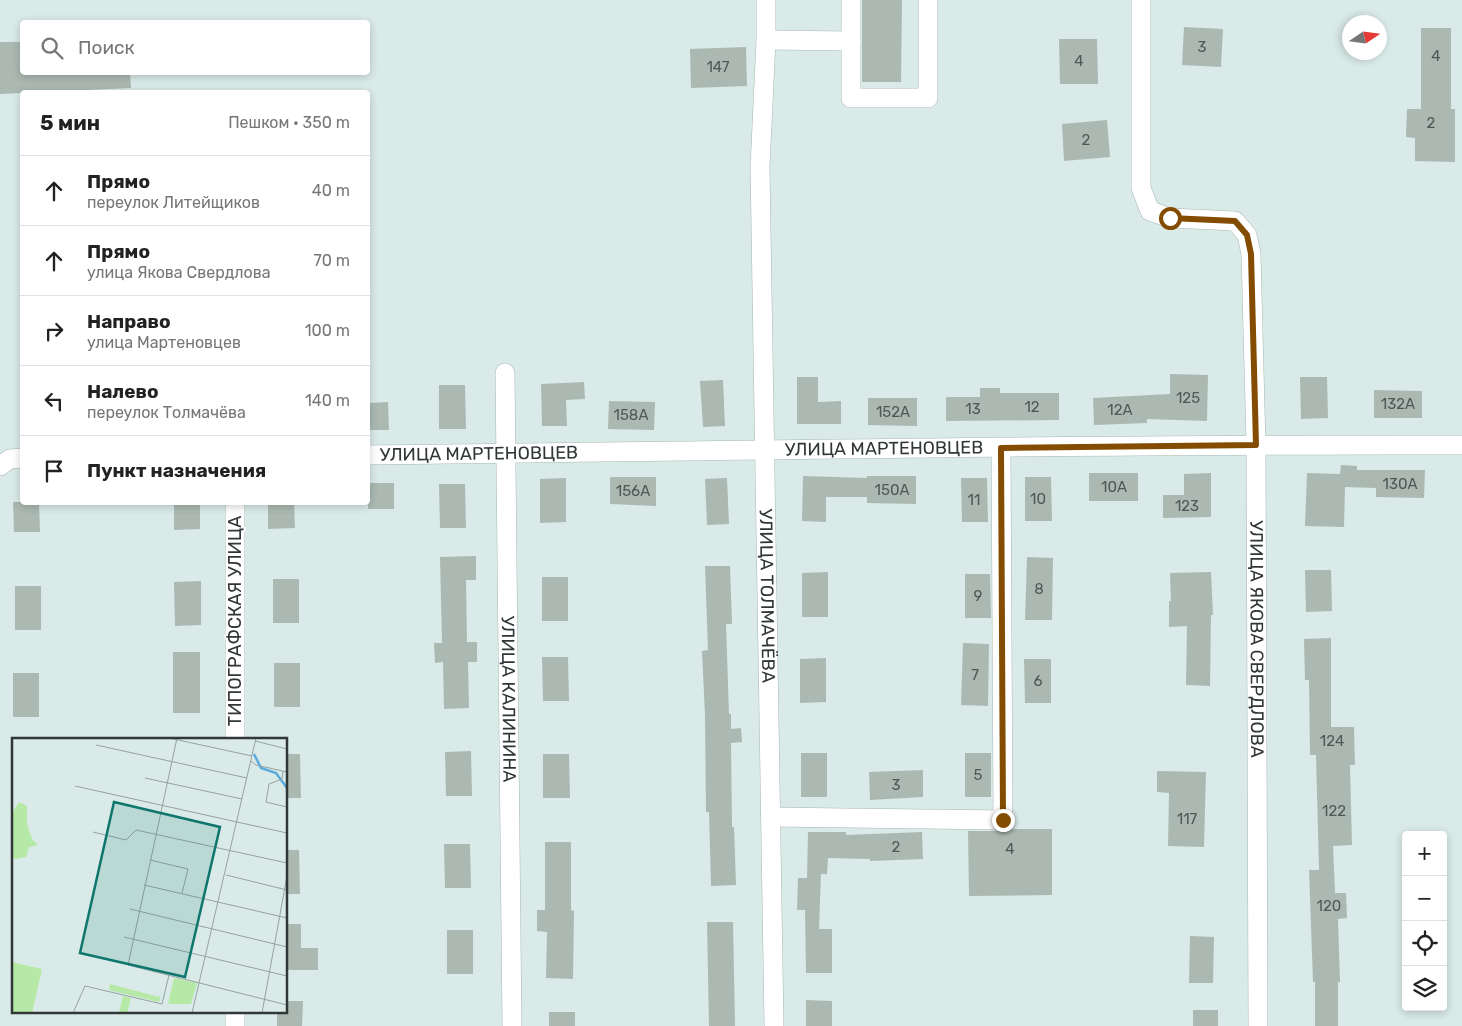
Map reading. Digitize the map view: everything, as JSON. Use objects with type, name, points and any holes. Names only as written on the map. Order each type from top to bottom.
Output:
[{"type":"street","name":"УЛИЦА ТОЛМАЧЁВА","points":[[766,0],[760,167],[774,1026]]},
{"type":"street","points":[[851,0],[851,98],[928,98],[928,0]]},
{"type":"street","name":"УЛИЦА ЯКОВА СВЕРДЛОВА","points":[[1141,0],[1141,188],[1150,210],[1170,218],[1235,221],[1247,235],[1251,254],[1256,445],[1258,1026]]},
{"type":"street","points":[[766,40],[851,41]]},
{"type":"street","name":"УЛИЦА КАЛИНИНА","points":[[506,373],[512,1026]]},
{"type":"street","name":"УЛИЦА МАРТЕНОВЦЕВ","points":[[370,455],[764,449],[1462,445]]},
{"type":"street","points":[[770,817],[1003,820],[1001,448]]},
{"type":"street","points":[[0,466],[10,458],[20,458]]},
{"type":"street","name":"ТИПОГРАФСКАЯ УЛИЦА","points":[[235,505],[235,738]]},
{"type":"building","points":[[862,0],[902,0],[901,82],[862,82]]},
{"type":"building","points":[[1184,27],[1223,29],[1221,67],[1182,65]]},
{"type":"building","points":[[1421,28],[1451,28],[1451,109],[1455,109],[1455,162],[1415,161],[1415,138],[1406,137],[1407,109],[1421,109]]},
{"type":"building","points":[[1059,39],[1097,39],[1098,84],[1060,84]]},
{"type":"building","points":[[0,42],[20,42],[20,75],[130,75],[131,88],[20,90],[20,93],[0,94]]},
{"type":"building","points":[[746,47],[747,86],[691,88],[690,49]]},
{"type":"building","points":[[1107,120],[1110,157],[1064,161],[1062,124]]},
{"type":"building","points":[[1170,374],[1208,375],[1207,421],[1147,419],[1147,423],[1094,425],[1093,398],[1170,394]]},
{"type":"building","points":[[797,377],[818,377],[818,402],[841,401],[841,424],[797,424]]},
{"type":"building","points":[[1300,377],[1327,377],[1328,418],[1301,419]]},
{"type":"building","points":[[723,380],[725,426],[703,427],[700,381]]},
{"type":"building","points":[[584,382],[585,399],[566,400],[567,426],[542,426],[541,384]]},
{"type":"building","points":[[439,385],[465,385],[466,429],[439,429]]},
{"type":"building","points":[[980,388],[1000,388],[1000,393],[1059,393],[1059,420],[946,421],[946,397],[980,397]]},
{"type":"building","points":[[1374,390],[1422,391],[1422,418],[1374,418]]},
{"type":"building","points":[[868,398],[917,398],[917,426],[868,425]]},
{"type":"building","points":[[609,401],[655,402],[654,430],[608,429]]},
{"type":"building","points":[[388,402],[389,430],[370,430],[370,403]]},
{"type":"building","points":[[1341,465],[1357,466],[1357,470],[1425,470],[1424,498],[1376,497],[1376,488],[1345,487],[1344,527],[1305,526],[1307,473],[1340,474]]},
{"type":"building","points":[[1089,473],[1138,473],[1138,501],[1089,501]]},
{"type":"building","points":[[1211,473],[1211,517],[1163,518],[1163,495],[1184,495],[1184,474]]},
{"type":"building","points":[[803,476],[867,478],[867,476],[916,476],[916,504],[867,503],[867,497],[826,497],[826,522],[802,521]]},
{"type":"building","points":[[610,477],[656,477],[656,506],[610,504]]},
{"type":"building","points":[[1025,477],[1051,477],[1052,521],[1025,521]]},
{"type":"building","points":[[566,478],[566,522],[540,523],[540,479]]},
{"type":"building","points":[[727,478],[729,524],[707,525],[705,479]]},
{"type":"building","points":[[961,478],[987,478],[988,522],[962,522]]},
{"type":"building","points":[[370,483],[394,483],[394,509],[368,509],[368,505],[370,505]]},
{"type":"building","points":[[439,484],[465,484],[466,528],[440,528]]},
{"type":"building","points":[[13,502],[20,502],[20,505],[39,505],[40,532],[14,532]]},
{"type":"building","points":[[174,505],[200,505],[200,529],[174,530]]},
{"type":"building","points":[[268,505],[294,505],[295,528],[268,529]]},
{"type":"building","points":[[476,556],[476,580],[466,580],[467,642],[477,642],[477,662],[468,662],[469,708],[444,709],[443,662],[435,663],[434,643],[442,643],[440,557]]},
{"type":"building","points":[[1027,557],[1053,558],[1052,620],[1025,620]]},
{"type":"building","points":[[705,566],[730,566],[732,624],[726,624],[729,714],[731,714],[731,729],[741,728],[742,742],[731,743],[732,827],[734,827],[736,885],[711,886],[709,812],[706,812],[702,651],[708,650]]},
{"type":"building","points":[[1305,570],[1331,570],[1332,611],[1306,612]]},
{"type":"building","points":[[828,572],[828,617],[802,617],[802,573]]},
{"type":"building","points":[[1211,572],[1213,615],[1211,615],[1210,686],[1186,685],[1187,626],[1169,627],[1169,601],[1171,601],[1170,573]]},
{"type":"building","points":[[965,574],[990,574],[991,618],[965,618]]},
{"type":"building","points":[[542,577],[568,577],[568,621],[542,621]]},
{"type":"building","points":[[273,579],[299,579],[299,623],[273,623]]},
{"type":"building","points":[[201,581],[201,625],[175,626],[174,582]]},
{"type":"building","points":[[15,586],[41,586],[41,630],[15,630]]},
{"type":"building","points":[[1331,638],[1331,727],[1354,727],[1355,765],[1350,765],[1352,845],[1333,846],[1335,893],[1346,893],[1347,918],[1338,919],[1340,982],[1338,982],[1338,1026],[1315,1026],[1315,982],[1313,982],[1309,870],[1319,870],[1316,755],[1310,755],[1309,680],[1305,680],[1304,639]]},
{"type":"building","points":[[963,643],[989,644],[988,706],[961,705]]},
{"type":"building","points":[[173,652],[200,652],[200,713],[173,713]]},
{"type":"building","points":[[542,657],[568,657],[569,701],[543,701]]},
{"type":"building","points":[[826,658],[826,702],[800,703],[800,659]]},
{"type":"building","points":[[1024,659],[1051,659],[1051,703],[1025,703]]},
{"type":"building","points":[[274,663],[300,663],[300,707],[274,707]]},
{"type":"building","points":[[13,673],[39,673],[39,717],[13,717]]},
{"type":"building","points":[[471,751],[472,796],[446,796],[445,752]]},
{"type":"building","points":[[801,753],[827,753],[827,797],[801,797]]},
{"type":"building","points":[[965,753],[991,753],[991,797],[965,797]]},
{"type":"building","points":[[288,754],[300,754],[301,798],[288,798]]},
{"type":"building","points":[[543,754],[569,754],[570,798],[543,798]]},
{"type":"building","points":[[923,770],[923,797],[870,800],[869,772]]},
{"type":"building","points":[[1157,771],[1206,772],[1204,847],[1168,846],[1169,793],[1157,792]]},
{"type":"building","points":[[1009,829],[1052,829],[1052,895],[969,896],[968,831],[1003,831]]},
{"type":"building","points":[[808,832],[846,832],[846,835],[922,832],[923,859],[870,861],[870,859],[828,858],[827,874],[821,874],[819,929],[832,929],[832,973],[806,973],[805,910],[797,910],[798,878],[807,878]]},
{"type":"building","points":[[545,842],[571,842],[571,910],[574,911],[573,979],[546,978],[547,932],[537,931],[537,910],[545,910]]},
{"type":"building","points":[[444,844],[470,844],[471,888],[445,888]]},
{"type":"building","points":[[288,850],[299,850],[300,894],[288,894]]},
{"type":"building","points":[[707,922],[733,922],[735,1026],[709,1026]]},
{"type":"building","points":[[288,924],[301,924],[301,948],[318,948],[318,970],[288,970]]},
{"type":"building","points":[[447,930],[473,930],[473,974],[447,974]]},
{"type":"building","points":[[1190,936],[1214,937],[1213,983],[1189,983]]},
{"type":"building","points":[[806,1000],[832,1001],[832,1026],[806,1026]]},
{"type":"building","points":[[288,1001],[303,1001],[302,1026],[277,1026],[277,1014],[288,1014]]},
{"type":"building","points":[[1193,1010],[1218,1010],[1218,1026],[1193,1026]]},
{"type":"building","points":[[549,1012],[575,1012],[575,1026],[549,1026]]},
{"type":"route","points":[[1003,820],[1001,448],[1256,445],[1251,254],[1247,235],[1235,221],[1170,218]]}]
